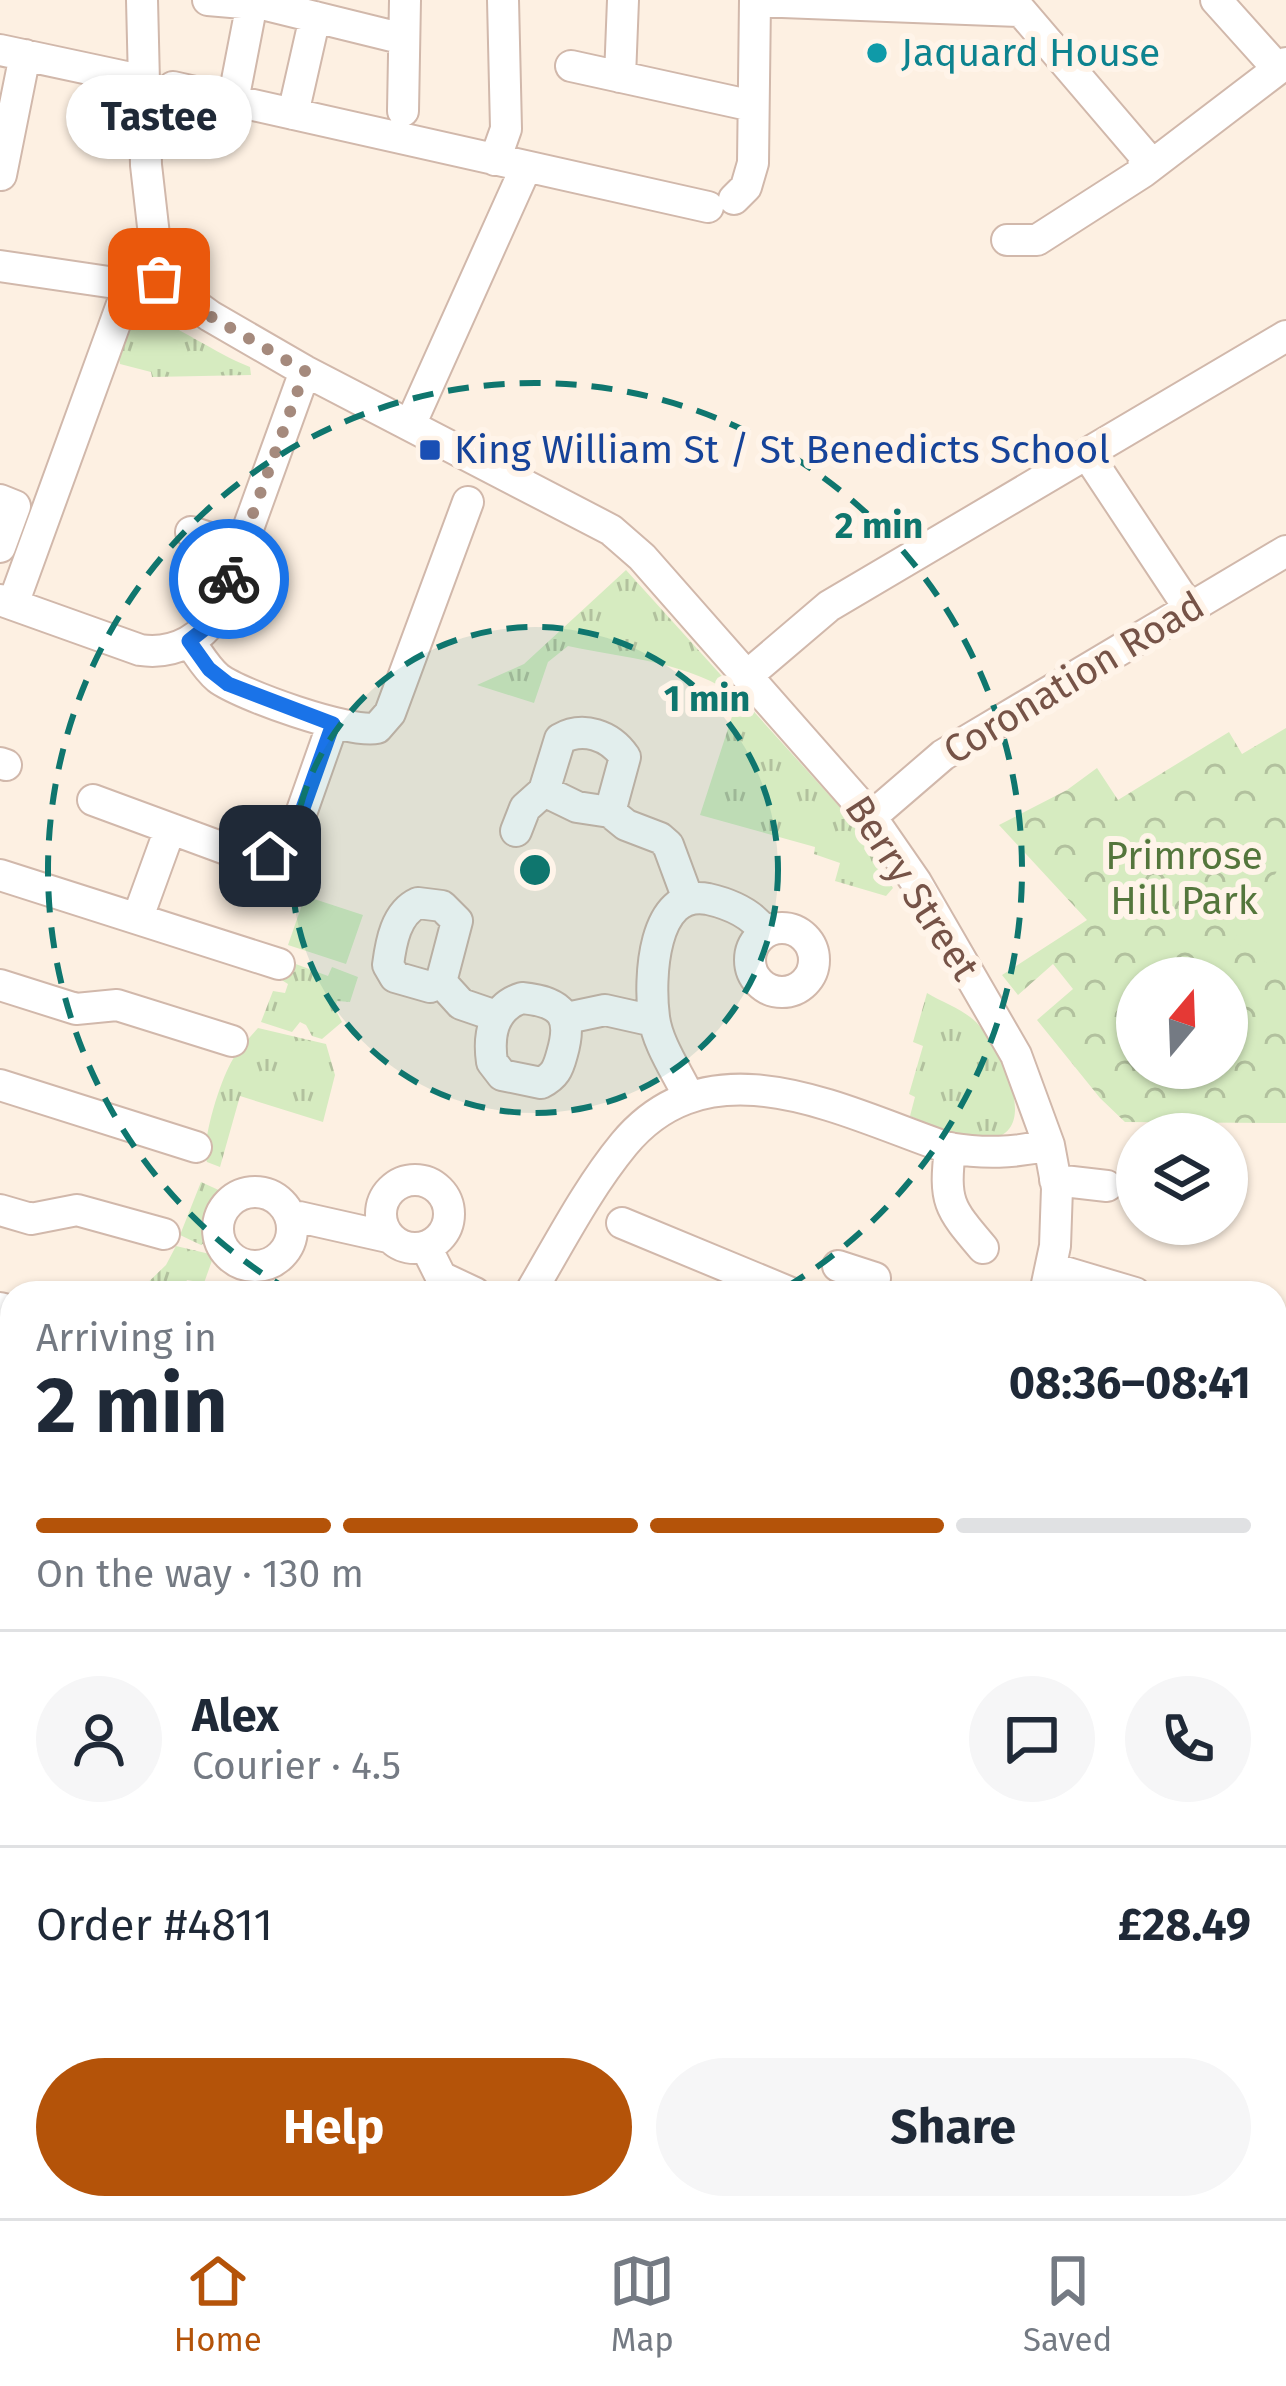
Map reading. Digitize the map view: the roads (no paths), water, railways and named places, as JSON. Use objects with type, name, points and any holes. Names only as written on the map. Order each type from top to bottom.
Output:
[{"type":"street","points":[[142,0],[159,84],[146,164],[144,282],[105,351],[37,538],[6,602],[140,650],[158,652],[189,641],[213,622],[305,371]]},
{"type":"street","points":[[208,0],[262,2],[404,39]]},
{"type":"street","points":[[403,111],[405,0]]},
{"type":"street","points":[[411,424],[510,164],[503,0]]},
{"type":"street","points":[[620,77],[623,0]]},
{"type":"street","points":[[1007,240],[1036,240],[1143,172],[1282,66],[1216,0]]},
{"type":"street","points":[[1,175],[12,52],[510,164],[711,204],[751,177],[755,1],[1022,11],[1144,155],[1143,172]]},
{"type":"street","points":[[233,101],[262,2]]},
{"type":"street","points":[[293,114],[315,17]]},
{"type":"street","points":[[571,66],[753,106]]},
{"type":"street","points":[[0,266],[144,282]]},
{"type":"street","name":"Berry Street","points":[[144,282],[610,530],[650,565],[871,817],[916,882],[1016,1055],[1049,1144],[1055,1180],[1058,1221],[1048,1281]]},
{"type":"street","points":[[748,675],[829,607],[1286,336]]},
{"type":"street","points":[[1087,454],[1189,608]]},
{"type":"street","points":[[189,641],[209,669],[228,684],[333,724],[362,731],[377,728],[390,713],[470,496]]},
{"type":"street","points":[[2,525],[37,538]]},
{"type":"street","points":[[191,532],[241,548]]},
{"type":"street","name":"Coronation Road","points":[[871,817],[943,755],[1286,551]]},
{"type":"street","points":[[94,800],[252,858],[282,851],[296,832],[333,724]]},
{"type":"street","points":[[516,832],[525,808],[544,791],[560,739],[576,733],[607,738],[625,757],[610,812]]},
{"type":"street","points":[[544,791],[577,807],[610,812],[668,845],[688,899]]},
{"type":"street","points":[[138,917],[170,829]]},
{"type":"street","points":[[0,875],[279,964]]},
{"type":"street","points":[[688,1095],[654,1022],[661,930],[671,909],[688,899],[704,898],[756,920],[764,931]]},
{"type":"street","points":[[441,982],[460,1004],[496,1016]]},
{"type":"street","points":[[0,985],[76,1009],[117,1005],[232,1041]]},
{"type":"street","points":[[522,998],[554,1006],[567,1018],[558,1070],[547,1081],[533,1084],[502,1075],[492,1062],[496,1016],[508,1003],[522,998]]},
{"type":"street","points":[[567,1018],[605,1010],[654,1022]]},
{"type":"street","points":[[0,1084],[196,1147]]},
{"type":"street","points":[[538,1281],[626,1142],[666,1106],[688,1095],[739,1087],[771,1091],[950,1148],[1008,1154],[1049,1144]]},
{"type":"street","points":[[950,1148],[946,1189],[957,1216],[983,1248]]},
{"type":"street","points":[[295,1218],[388,1237],[405,1247],[426,1246],[440,1237],[449,1216],[445,1196],[428,1182],[406,1180],[395,1185],[383,1198],[380,1219],[388,1237]]},
{"type":"street","points":[[1055,1180],[1107,1186]]},
{"type":"street","points":[[0,1210],[31,1220],[77,1210],[164,1234]]},
{"type":"street","points":[[622,1223],[759,1281]]},
{"type":"street","points":[[426,1246],[441,1277],[450,1281]]},
{"type":"street","points":[[838,1266],[874,1281]]},
{"type":"place","name":"Jaquard House","points":[[877,53]]},
{"type":"place","name":"Tastee","points":[[159,279]]},
{"type":"place","name":"King William St / St Benedicts School","points":[[430,450]]},
{"type":"park label","name":"Primrose Hill Park","points":[[1184,878]]}]
